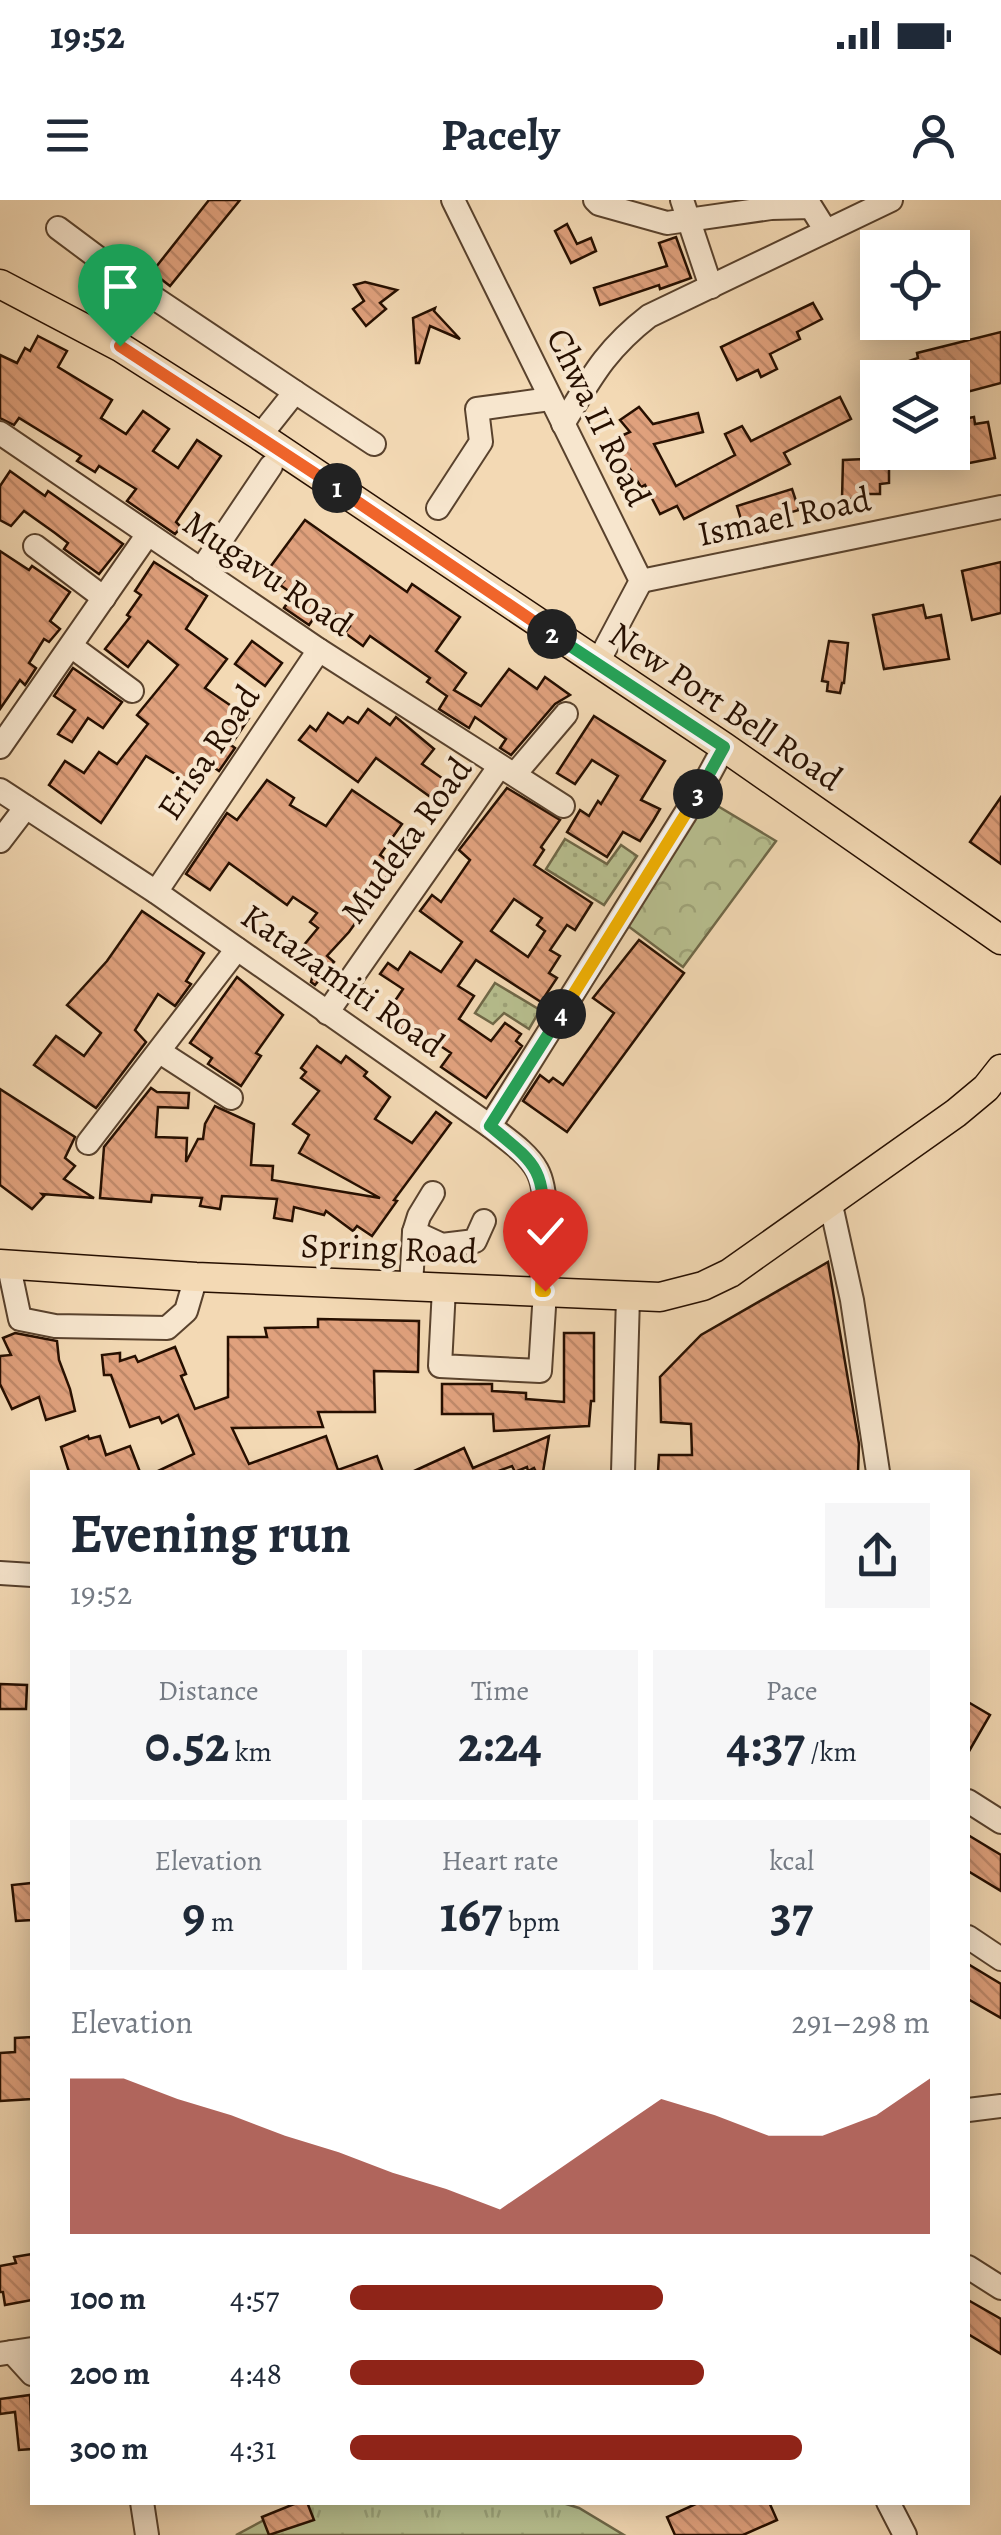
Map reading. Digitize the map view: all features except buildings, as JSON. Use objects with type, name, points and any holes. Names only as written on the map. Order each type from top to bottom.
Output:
[{"type":"main road","name":"New Port Bell Road","points":[[0,284],[120,346],[260,436],[724,747],[1001,940]]},
{"type":"main road","name":"Spring Road","points":[[5,1266],[660,1297],[704,1286],[730,1273],[956,1113],[986,1088],[1001,1069]]},
{"type":"street","name":"Chwa II Road","points":[[453,200],[641,581]]},
{"type":"street","points":[[595,200],[667,224],[686,211],[810,207],[826,231]]},
{"type":"street","points":[[563,424],[618,340],[649,316],[890,200]]},
{"type":"street","points":[[686,211],[711,286]]},
{"type":"street","points":[[58,228],[130,281],[374,444]]},
{"type":"street","points":[[260,436],[295,392]]},
{"type":"street","points":[[438,508],[481,442],[477,408],[550,399]]},
{"type":"street","name":"Mugavu Road","points":[[0,433],[319,650],[507,770]]},
{"type":"street","points":[[201,570],[271,466]]},
{"type":"street","name":"Ismael Road","points":[[641,581],[1001,507]]},
{"type":"street","points":[[0,747],[148,534]]},
{"type":"street","points":[[35,546],[104,598]]},
{"type":"street","points":[[597,664],[641,581]]},
{"type":"street","points":[[71,646],[132,691]]},
{"type":"street","name":"Erisa Road","points":[[156,892],[319,650]]},
{"type":"street","points":[[507,770],[566,714]]},
{"type":"street","points":[[490,1126],[724,747]]},
{"type":"street","name":"Mudeka Road","points":[[327,1013],[507,770],[563,806]]},
{"type":"street","name":"Katazamiti Road","points":[[0,790],[156,892],[490,1126],[528,1157],[541,1180],[544,1196],[540,1371],[440,1366],[444,1288]]},
{"type":"street","points":[[0,842],[26,807]]},
{"type":"street","points":[[88,1143],[238,949]]},
{"type":"street","points":[[160,1052],[232,1098]]},
{"type":"street","points":[[411,1288],[414,1232],[433,1193]]},
{"type":"street","points":[[831,1205],[852,1300],[878,1470]]},
{"type":"street","points":[[414,1232],[442,1245],[475,1241],[484,1221]]},
{"type":"street","points":[[5,1266],[7,1310],[20,1319],[54,1326],[167,1328],[186,1311],[196,1277]]},
{"type":"street","points":[[623,1470],[628,1296]]},
{"type":"street","points":[[0,1573],[30,1574]]},
{"type":"street","points":[[970,1802],[1001,1822]]},
{"type":"street","points":[[970,1939],[1001,1959]]},
{"type":"street","points":[[970,2110],[1000,2109]]},
{"type":"street","points":[[970,2268],[1001,2288]]},
{"type":"street","points":[[142,2505],[147,2535]]},
{"type":"street","points":[[890,2505],[905,2535]]},
{"type":"green space","points":[[706,799],[776,841],[683,967],[624,923]]},
{"type":"green space","points":[[565,839],[607,864],[621,845],[637,856],[604,905],[546,869]]},
{"type":"green space","points":[[495,983],[540,1010],[529,1029],[504,1013],[493,1024],[475,1013]]},
{"type":"green space","points":[[292,2505],[569,2505],[624,2535],[236,2535]]},
{"type":"route","points":[[120,346],[724,747],[490,1126],[528,1157],[541,1180],[541,1291],[545,1291]]}]
